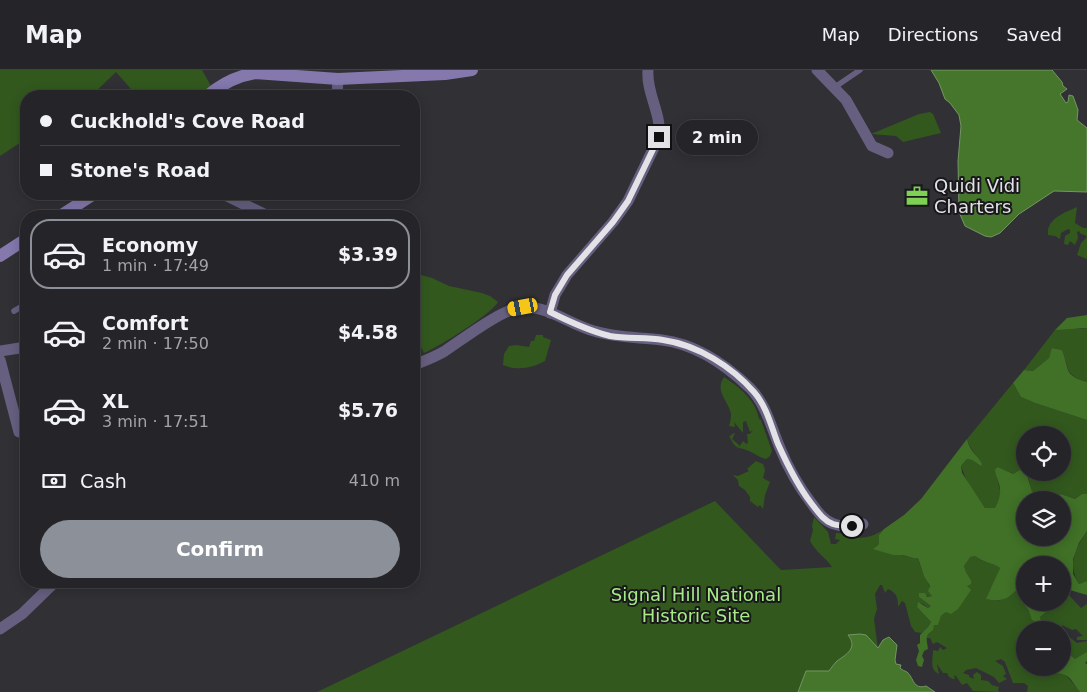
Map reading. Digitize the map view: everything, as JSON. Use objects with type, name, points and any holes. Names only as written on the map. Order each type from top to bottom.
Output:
[{"type":"street","points":[[214,90],[234,78],[255,73],[338,79],[445,74],[472,70]]},
{"type":"street","points":[[550,312],[555,295],[567,275],[613,222],[628,201],[659,137],[660,129],[648,87],[648,70]]},
{"type":"street","points":[[817,70],[835,87],[854,112],[872,146],[888,153]]},
{"type":"street","points":[[337,90],[338,79]]},
{"type":"street","points":[[69,210],[85,200]]},
{"type":"street","points":[[235,200],[256,210]]},
{"type":"street","points":[[0,256],[20,243]]},
{"type":"street","points":[[420,362],[443,352],[510,309],[523,307],[550,312],[592,331],[611,336],[663,340],[697,350],[718,362],[738,377],[758,398],[766,410],[790,469],[819,514],[836,525],[852,526],[863,524]]},
{"type":"street","points":[[0,351],[20,348]]},
{"type":"street","points":[[0,360],[19,432]]},
{"type":"street","points":[[0,629],[22,614],[49,588]]},
{"type":"lane","points":[[835,87],[860,70]]},
{"type":"lane","points":[[14,311],[20,308]]},
{"type":"green space","points":[[0,70],[202,70],[211,86],[207,90],[132,90],[116,72],[97,90],[20,90],[20,143],[0,156]]},
{"type":"green space","points":[[930,112],[933,114],[941,133],[903,142],[896,136],[871,134],[919,114]]},
{"type":"green space","points":[[1077,207],[1075,223],[1083,228],[1087,228],[1087,237],[1079,231],[1077,232],[1078,238],[1075,245],[1070,241],[1068,245],[1064,244],[1065,236],[1070,233],[1068,229],[1061,233],[1060,239],[1048,235],[1050,225],[1057,217]]},
{"type":"green space","points":[[1087,237],[1087,259],[1077,255],[1081,243]]},
{"type":"green space","points":[[420,275],[449,286],[482,293],[498,302],[475,322],[424,353],[420,346]]},
{"type":"green space","points":[[1087,328],[1087,382],[1071,374],[1062,350],[1053,348],[1049,358],[1033,371],[1024,370],[1055,330]]},
{"type":"green space","points":[[536,335],[543,335],[543,337],[551,340],[545,361],[525,368],[503,365],[504,354],[509,346],[529,347]]},
{"type":"green space","points":[[724,377],[751,400],[761,420],[772,451],[766,459],[737,447],[733,444],[729,435],[735,433],[732,439],[739,447],[743,441],[746,444],[748,443],[747,434],[750,434],[753,430],[750,432],[746,421],[743,422],[743,433],[734,422],[735,427],[729,426],[730,409],[721,392],[721,382]]},
{"type":"green space","points":[[1013,383],[1021,397],[1087,420],[1087,494],[1082,494],[1075,499],[1071,498],[1071,491],[1032,491],[1029,481],[1071,481],[1071,426],[1016,426],[1016,472],[1013,474],[998,467],[995,469],[1001,495],[995,509],[985,508],[967,482],[961,466],[967,459],[981,466],[967,439]]},
{"type":"green space","points":[[756,461],[763,464],[765,470],[763,478],[770,482],[765,495],[763,509],[760,505],[758,507],[750,501],[750,497],[739,486],[738,480],[733,475],[738,476],[749,471],[747,469]]},
{"type":"green space","name":"Signal Hill National Historic Site","points":[[715,501],[781,570],[832,567],[810,541],[814,517],[828,532],[831,544],[836,544],[840,540],[835,539],[836,533],[853,534],[855,538],[863,538],[874,535],[884,529],[879,535],[879,544],[875,547],[893,555],[918,558],[932,596],[919,597],[931,606],[928,608],[918,603],[917,607],[931,622],[922,633],[915,632],[911,626],[905,603],[902,601],[898,607],[895,594],[888,589],[885,593],[882,585],[880,585],[875,594],[877,609],[874,619],[878,649],[849,636],[853,644],[850,650],[829,671],[806,671],[798,692],[317,692]]},
{"type":"green space","points":[[1087,531],[1087,581],[1079,584],[1075,577],[1073,563],[1079,544]]},
{"type":"green space","points":[[975,556],[1000,568],[987,599],[1002,600],[1016,590],[1016,611],[1029,611],[1040,617],[1047,611],[1071,611],[1071,597],[1081,608],[1087,604],[1087,640],[1077,640],[1077,637],[1083,636],[1076,629],[1071,630],[1071,621],[1016,621],[1016,676],[1066,676],[1080,692],[1027,692],[1028,686],[1024,683],[1013,683],[1005,662],[1001,659],[995,661],[1003,666],[1006,674],[1003,676],[1007,679],[999,683],[994,677],[976,668],[966,670],[963,673],[974,679],[973,675],[977,672],[981,675],[981,680],[988,681],[992,685],[999,687],[999,692],[973,691],[967,683],[962,685],[956,676],[954,675],[955,679],[953,679],[947,673],[943,673],[937,664],[939,674],[934,670],[932,664],[933,650],[938,651],[940,647],[943,650],[947,648],[937,642],[933,644],[930,638],[926,638],[934,625],[938,624],[941,616],[971,580],[964,566],[969,557]]},
{"type":"green space","points":[[1071,638],[1077,643],[1087,641],[1087,653],[1075,659],[1071,656]]},
{"type":"shaded area","points":[[931,70],[1052,70],[1067,89],[1060,94],[1066,103],[1068,102],[1069,95],[1073,96],[1078,110],[1077,120],[1087,128],[1087,192],[1054,191],[1019,214],[1000,233],[991,237],[965,226],[959,212],[958,161],[961,126],[959,115],[945,99],[939,83]]},
{"type":"shaded area","points":[[1087,315],[1087,328],[1055,330],[1067,318]]},
{"type":"shaded area","points":[[1052,348],[1062,350],[1068,371],[1074,377],[1087,382],[1087,420],[1021,397],[1013,383],[1024,370],[1033,371],[1049,358]]},
{"type":"shaded area","points":[[967,439],[971,450],[982,464],[981,466],[967,459],[961,466],[962,473],[985,508],[995,508],[999,498],[1000,488],[995,469],[998,467],[1013,474],[1016,472],[1016,481],[1029,481],[1032,491],[1016,491],[1016,546],[1071,546],[1071,498],[1075,499],[1082,494],[1087,494],[1087,531],[1079,543],[1073,559],[1073,574],[1079,584],[1087,581],[1087,595],[1071,590],[1071,556],[1016,556],[1016,590],[1010,596],[1002,600],[986,599],[1000,568],[975,556],[970,557],[964,566],[971,580],[971,584],[967,586],[971,590],[958,609],[951,614],[946,612],[941,616],[938,625],[934,625],[933,630],[927,636],[928,649],[924,651],[922,656],[924,660],[922,667],[918,666],[916,660],[919,651],[917,645],[920,643],[920,635],[931,622],[917,607],[918,602],[928,608],[931,606],[919,597],[919,593],[925,593],[927,597],[932,596],[928,591],[930,586],[924,576],[918,558],[893,555],[873,549],[879,544],[879,535],[884,529],[904,515],[921,499]]},
{"type":"shaded area","points":[[1029,611],[1047,611],[1040,617],[1041,621],[1032,620]]},
{"type":"shaded area","points":[[848,635],[866,635],[878,648],[883,640],[889,637],[897,645],[896,664],[901,665],[900,668],[909,674],[916,685],[926,686],[935,692],[798,692],[806,671],[829,671],[852,647]]},
{"type":"shaded area","points":[[1087,652],[1087,661],[1085,663],[1087,664],[1087,692],[1080,692],[1066,676],[1071,676],[1071,656],[1075,659]]},
{"type":"place","name":"Quidi Vidi Charters","points":[[917,196]]},
{"type":"route","points":[[659,137],[628,201],[606,231],[567,275],[555,295],[550,312],[592,331],[611,336],[674,342],[708,355],[718,362],[754,392],[766,410],[780,449],[790,469],[819,514],[836,525],[852,526]]}]
